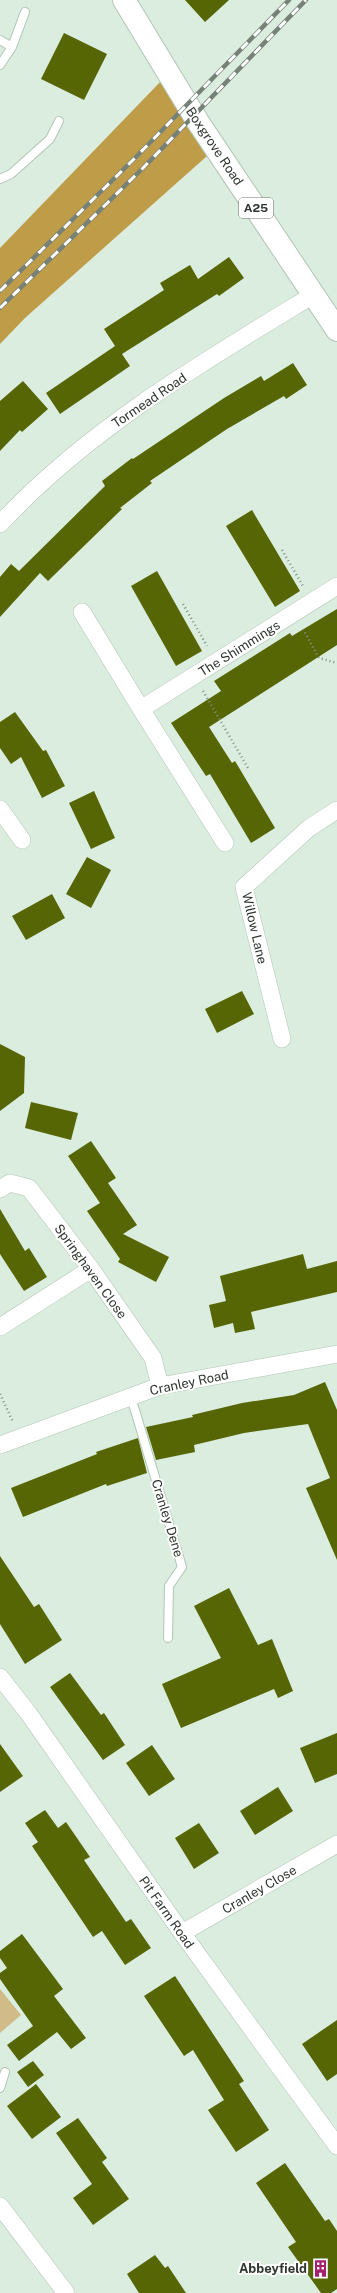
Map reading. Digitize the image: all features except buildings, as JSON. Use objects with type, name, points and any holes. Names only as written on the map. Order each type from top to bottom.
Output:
[{"type":"main road","name":"Boxgrove Road","points":[[124,0],[198,122],[312,295],[337,330]]},
{"type":"street","name":"Tormead Road","points":[[0,524],[19,504],[78,452],[115,422],[181,378],[312,295]]},
{"type":"street","name":"The Shimmings","points":[[141,709],[337,586]]},
{"type":"street","points":[[82,612],[141,709],[226,843]]},
{"type":"street","points":[[0,809],[22,840]]},
{"type":"street","name":"Willow Lane","points":[[282,1039],[244,887],[309,828],[337,810]]},
{"type":"street","name":"Springhaven Close","points":[[0,1189],[10,1184],[29,1188],[91,1269],[153,1358],[160,1386]]},
{"type":"street","points":[[0,1327],[91,1269]]},
{"type":"street","name":"Cranley Road","points":[[0,1445],[160,1386],[337,1354]]},
{"type":"street","name":"Pit Farm Road","points":[[0,1677],[29,1714],[182,1933],[337,2146]]},
{"type":"street","name":"Cranley Close","points":[[182,1933],[337,1844]]},
{"type":"street","points":[[0,2206],[66,2293]]},
{"type":"lane","points":[[0,65],[12,47],[25,12]]},
{"type":"lane","points":[[0,40],[12,47]]},
{"type":"lane","points":[[0,179],[11,174],[50,139],[59,121]]},
{"type":"lane","name":"Cranley Dene","points":[[131,1397],[182,1567],[168,1586],[168,1638]]},
{"type":"lane","points":[[0,2088],[5,2072]]},
{"type":"path","points":[[282,550],[312,602]]},
{"type":"path","points":[[182,604],[216,662]]},
{"type":"path","points":[[294,613],[319,658],[337,663]]},
{"type":"path","points":[[194,676],[248,768]]},
{"type":"path","points":[[0,1394],[20,1437]]},
{"type":"shaded area","points":[[163,79],[207,156],[25,318],[0,344],[0,248]]},
{"type":"shaded area","points":[[0,1989],[21,2015],[0,2033]]},
{"type":"railway","points":[[0,291],[134,159],[289,0]]},
{"type":"railway","points":[[0,308],[143,168],[306,0]]},
{"type":"place","name":"Abbeyfield","points":[[320,2268]]}]
